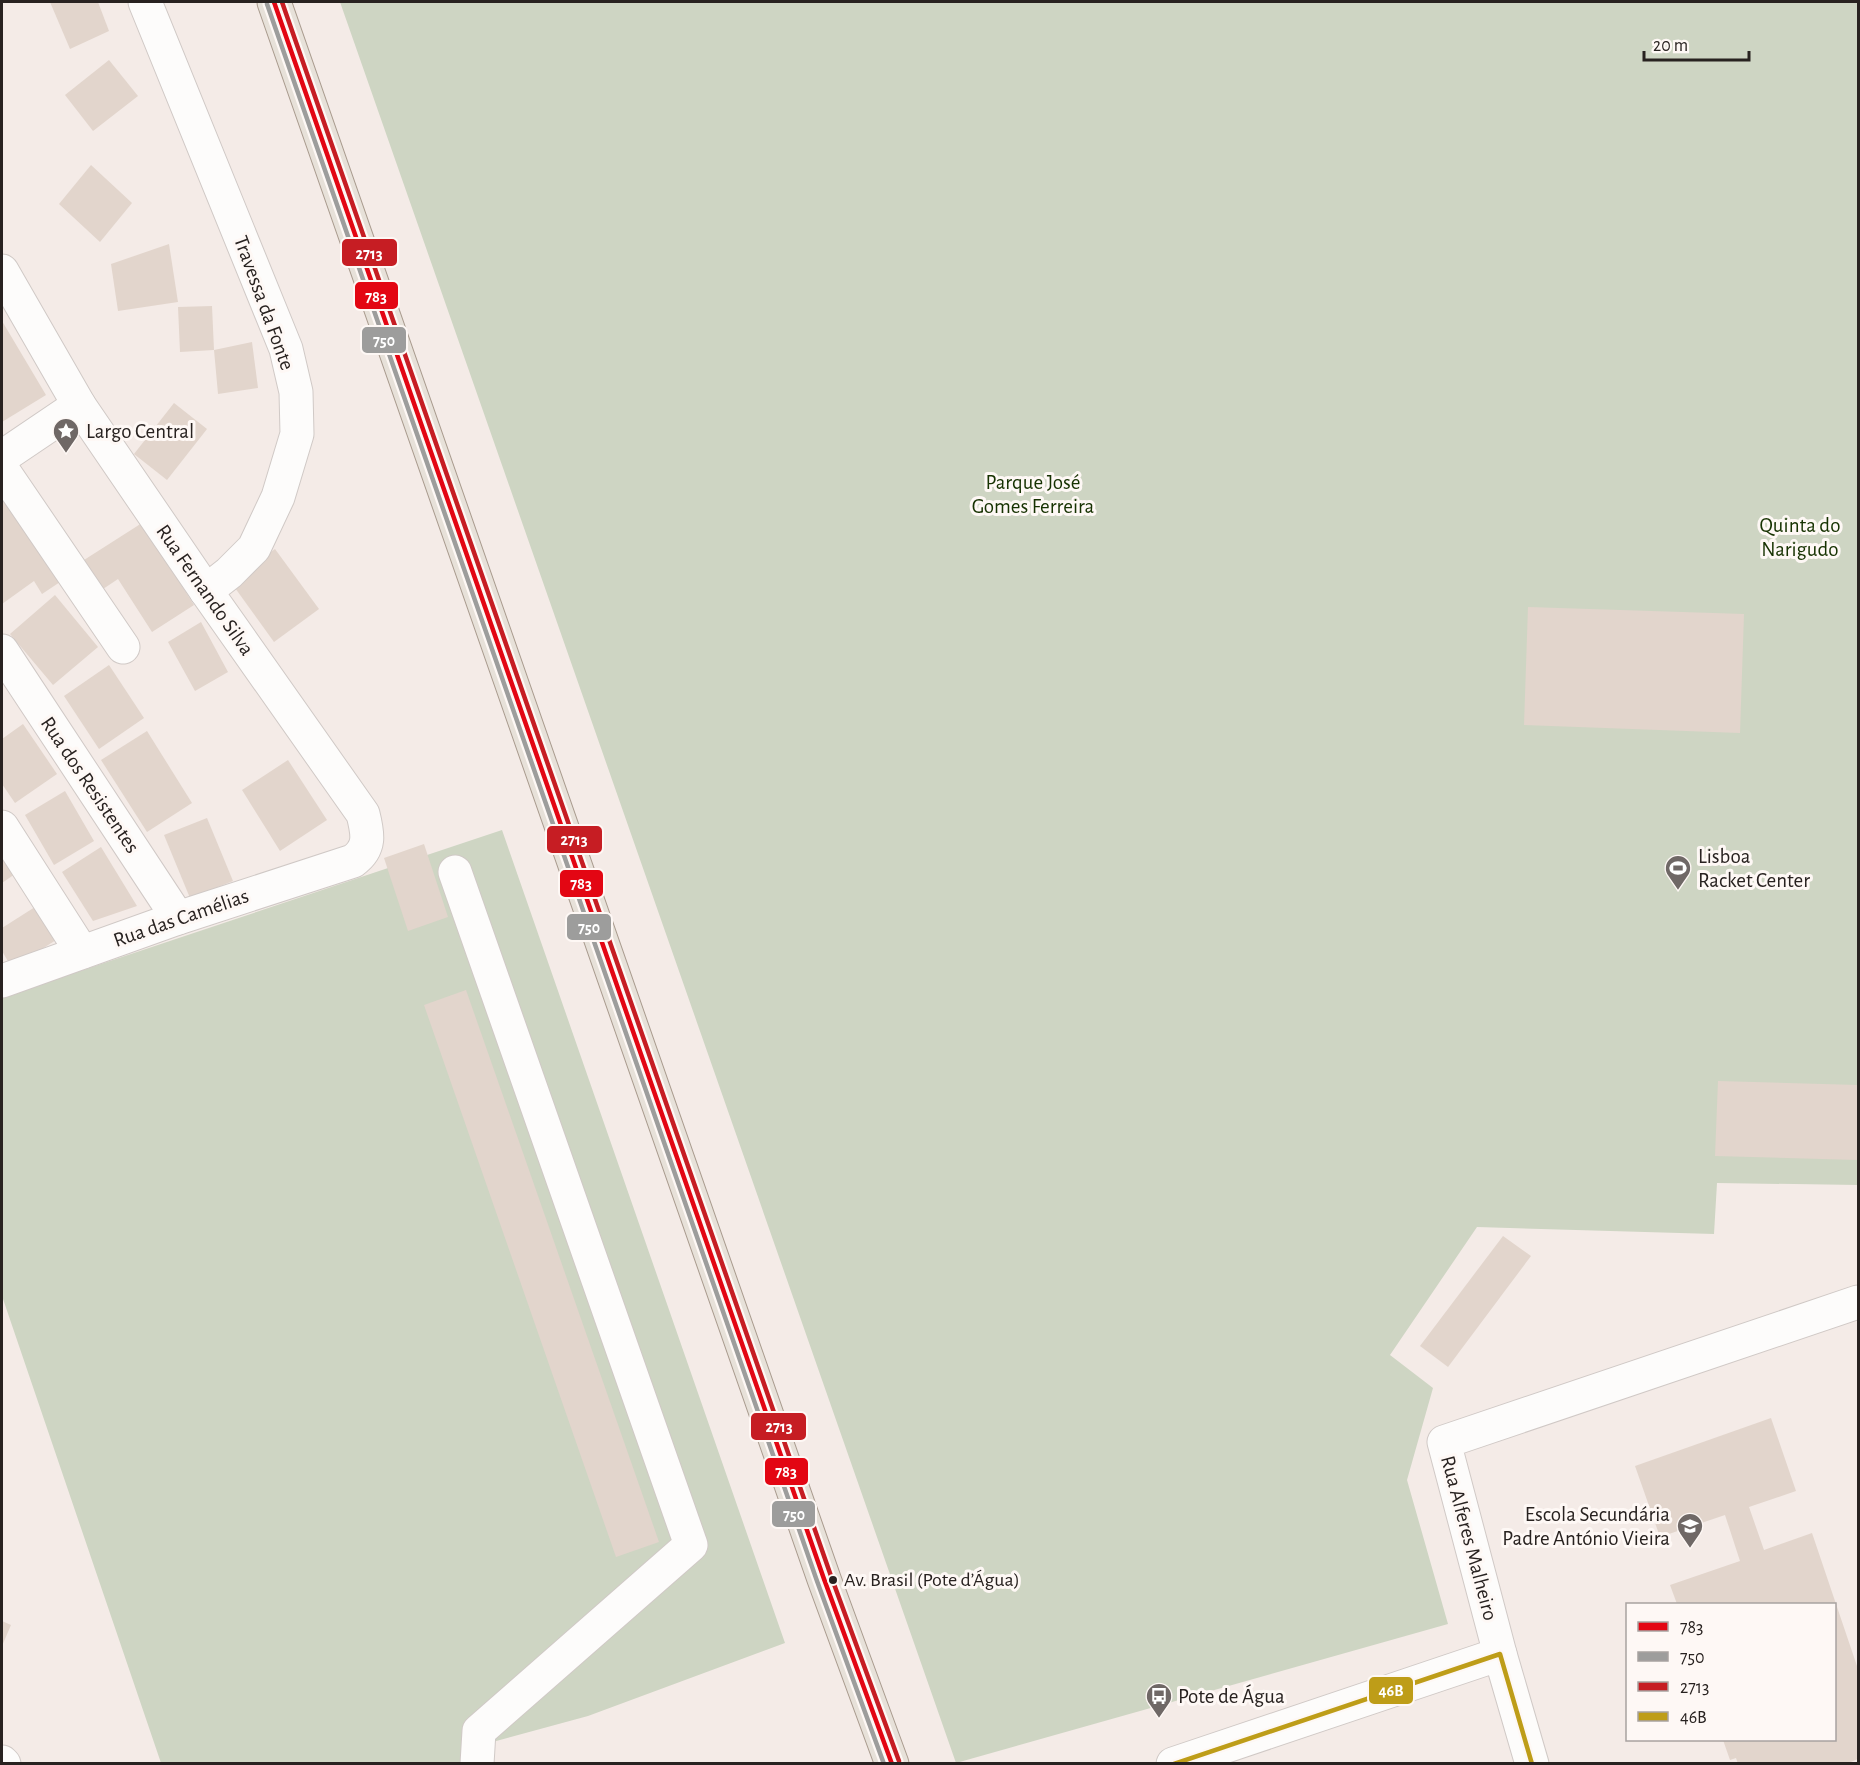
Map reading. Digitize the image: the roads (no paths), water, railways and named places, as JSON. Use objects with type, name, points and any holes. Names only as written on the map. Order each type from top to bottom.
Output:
[{"type":"main road","points":[[274,2],[820,1568],[892,1764]]},
{"type":"street","name":"Travessa da Fonte","points":[[145,2],[286,349],[296,392],[297,434],[278,497],[254,548],[230,573],[206,591]]},
{"type":"street","name":"Rua Fernando Silva","points":[[2,271],[79,405],[363,814],[367,829],[367,842],[361,855]]},
{"type":"street","points":[[2,457],[79,405]]},
{"type":"street","points":[[2,469],[123,647]]},
{"type":"street","name":"Rua dos Resistentes","points":[[2,651],[178,918]]},
{"type":"street","points":[[2,827],[82,952]]},
{"type":"street","name":"Rua das Camélias","points":[[2,981],[178,918],[352,861],[361,855]]},
{"type":"street","points":[[455,872],[691,1545],[479,1731],[477,1764]]},
{"type":"street","name":"Rua Alferes Malheiro","points":[[1500,1654],[1444,1442],[1858,1302]]},
{"type":"street","points":[[1174,1763],[1500,1654],[1532,1764]]},
{"type":"place","name":"Largo Central","points":[[66,454]]},
{"type":"place","name":"Lisboa Racket Center","points":[[1678,891]]},
{"type":"place","name":"Escola Secundária Padre António Vieira","points":[[1690,1549]]},
{"type":"place","name":"Av. Brasil (Pote d’Água)","points":[[833,1580]]},
{"type":"place","name":"Pote de Água","points":[[1159,1719]]},
{"type":"park label","name":"Parque José Gomes Ferreira","points":[[1033,494]]},
{"type":"park label","name":"Quinta do Narigudo","points":[[1800,537]]}]
